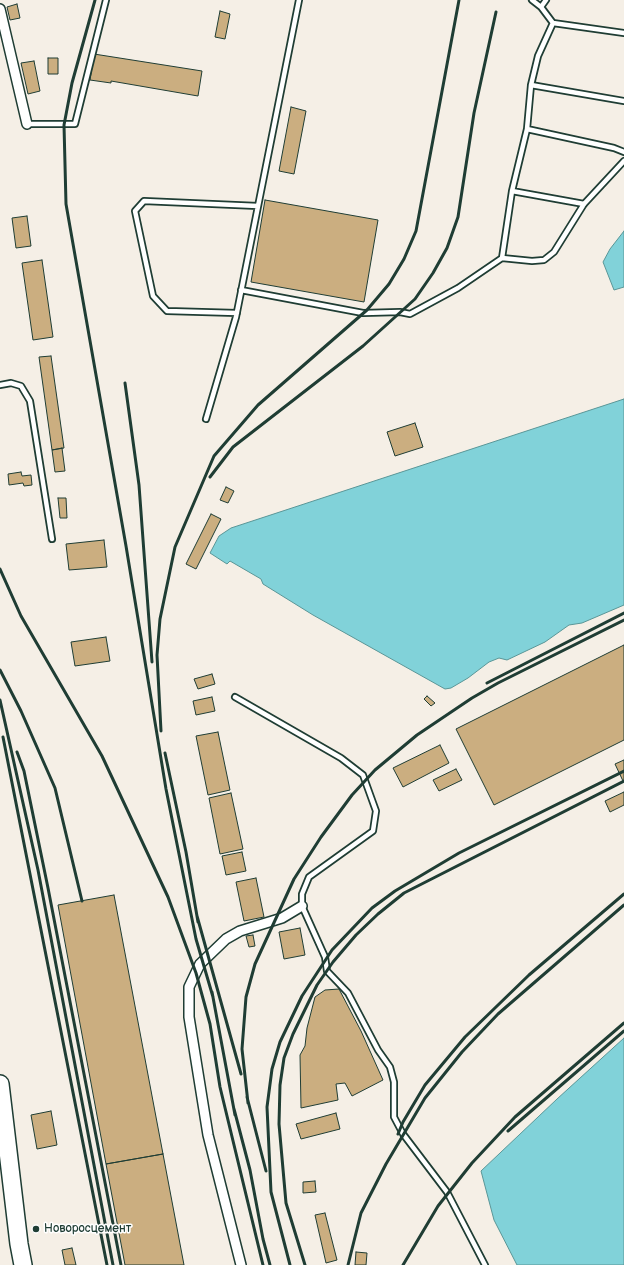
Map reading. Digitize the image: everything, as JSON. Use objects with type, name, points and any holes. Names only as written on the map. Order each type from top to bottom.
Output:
[{"type":"highway","points":[[1,1095],[19,1244],[23,1265]]},
{"type":"street","points":[[0,9],[27,124]]},
{"type":"street","points":[[241,1265],[208,1135],[189,1017],[189,987],[200,964],[226,939],[240,931],[282,918],[302,906]]},
{"type":"lane","points":[[27,124],[75,124],[106,0]]},
{"type":"lane","points":[[206,420],[236,313],[299,0]]},
{"type":"lane","points":[[532,0],[554,23],[624,33]]},
{"type":"lane","points":[[541,8],[546,0]]},
{"type":"lane","points":[[502,258],[512,191],[527,130],[531,85],[538,56],[554,23]]},
{"type":"lane","points":[[531,85],[624,101]]},
{"type":"lane","points":[[527,130],[614,148],[624,152]]},
{"type":"lane","points":[[241,290],[363,314],[400,312],[410,314],[458,288],[502,258],[532,261],[544,260],[554,252],[584,204],[624,161]]},
{"type":"lane","points":[[512,191],[584,204]]},
{"type":"lane","points":[[236,313],[167,311],[153,296],[135,211],[144,201],[258,206]]},
{"type":"lane","points":[[0,386],[11,383],[21,386],[30,402],[52,539]]},
{"type":"lane","points":[[235,697],[341,758],[363,775],[376,812],[373,830],[308,877],[302,894],[302,906],[325,956],[327,971],[348,993],[378,1050],[390,1067],[394,1082],[394,1117],[403,1134],[447,1192],[485,1265]]},
{"type":"water","points":[[624,231],[624,287],[614,290],[603,262],[610,249]]},
{"type":"water","points":[[624,399],[624,605],[582,623],[569,625],[545,642],[507,660],[499,658],[489,662],[468,678],[451,688],[445,689],[313,615],[263,584],[261,579],[230,561],[227,564],[210,553],[219,536],[231,528]]},
{"type":"water","points":[[624,1038],[624,1265],[517,1265],[494,1220],[481,1171]]},
{"type":"building","points":[[17,4],[20,18],[10,20],[7,7]]},
{"type":"building","points":[[220,11],[230,14],[225,39],[215,37]]},
{"type":"building","points":[[94,54],[202,71],[198,96],[111,81],[111,83],[90,80]]},
{"type":"building","points":[[48,58],[58,58],[58,74],[48,74]]},
{"type":"building","points":[[34,61],[40,91],[28,94],[21,63]]},
{"type":"building","points":[[291,107],[306,111],[294,174],[279,171]]},
{"type":"building","points":[[265,200],[378,220],[364,302],[251,282]]},
{"type":"building","points":[[27,216],[31,246],[16,248],[12,218]]},
{"type":"building","points":[[42,260],[53,337],[33,340],[22,263]]},
{"type":"building","points":[[51,356],[64,448],[52,450],[39,357]]},
{"type":"building","points":[[415,423],[423,447],[395,456],[387,432]]},
{"type":"building","points":[[62,448],[65,471],[55,472],[52,450]]},
{"type":"building","points":[[21,472],[22,476],[31,475],[32,485],[24,486],[23,483],[9,485],[8,474]]},
{"type":"building","points":[[226,487],[234,491],[228,503],[220,500]]},
{"type":"building","points":[[58,498],[66,498],[67,518],[60,518]]},
{"type":"building","points":[[211,514],[221,519],[196,569],[186,564]]},
{"type":"building","points":[[104,540],[107,567],[69,570],[66,544]]},
{"type":"building","points":[[106,637],[110,661],[75,666],[71,642]]},
{"type":"building","points":[[624,645],[624,740],[494,805],[456,729]]},
{"type":"building","points":[[212,674],[215,684],[198,689],[194,679]]},
{"type":"building","points":[[427,696],[435,703],[431,706],[424,699]]},
{"type":"building","points":[[212,697],[215,711],[196,715],[193,701]]},
{"type":"building","points":[[218,732],[230,790],[208,795],[196,736]]},
{"type":"building","points":[[440,745],[449,763],[403,787],[393,768]]},
{"type":"building","points":[[624,760],[624,780],[623,781],[615,764]]},
{"type":"building","points":[[456,769],[462,780],[439,791],[433,780]]},
{"type":"building","points":[[624,792],[624,805],[610,812],[605,801]]},
{"type":"building","points":[[231,793],[243,849],[220,854],[209,798]]},
{"type":"building","points":[[242,852],[246,871],[226,875],[222,856]]},
{"type":"building","points":[[256,878],[264,917],[244,921],[236,882]]},
{"type":"building","points":[[114,895],[163,1154],[106,1164],[58,905]]},
{"type":"building","points":[[300,928],[305,955],[284,959],[279,932]]},
{"type":"building","points":[[253,935],[255,946],[249,947],[246,936]]},
{"type":"building","points":[[339,989],[361,1031],[383,1080],[352,1096],[345,1083],[336,1084],[338,1100],[301,1108],[300,1055],[305,1046],[307,1028],[315,997],[325,990]]},
{"type":"building","points":[[51,1111],[57,1145],[37,1149],[31,1115]]},
{"type":"building","points":[[336,1113],[340,1129],[301,1139],[296,1124]]},
{"type":"building","points":[[163,1154],[184,1265],[125,1265],[106,1164]]},
{"type":"building","points":[[315,1181],[316,1192],[303,1193],[303,1182]]},
{"type":"building","points":[[325,1213],[337,1260],[326,1263],[315,1215]]},
{"type":"building","points":[[72,1248],[76,1265],[65,1265],[62,1250]]},
{"type":"building","points":[[356,1252],[367,1253],[366,1265],[355,1265]]},
{"type":"railway","points":[[95,0],[72,83],[64,125],[66,204],[126,546],[166,789],[196,939],[213,997]]},
{"type":"railway","points":[[161,731],[157,655],[160,619],[175,547],[214,456],[258,405],[367,310],[389,284],[404,259],[416,231],[459,0]]},
{"type":"railway","points":[[210,477],[233,447],[363,346],[415,299],[433,273],[447,248],[458,217],[474,113],[496,12]]},
{"type":"railway","points":[[125,383],[139,485],[152,662]]},
{"type":"railway","points":[[0,569],[21,616],[102,756],[168,897],[196,973],[210,1024],[220,1087],[263,1265]]},
{"type":"railway","points":[[487,683],[624,613]]},
{"type":"railway","points":[[248,1103],[242,1049],[246,997],[255,964],[294,879],[321,837],[352,795],[375,770],[417,735],[472,698],[498,683],[624,620]]},
{"type":"railway","points":[[0,670],[21,711],[55,788],[82,901]]},
{"type":"railway","points":[[0,700],[38,870],[113,1265]]},
{"type":"railway","points":[[3,737],[107,1265]]},
{"type":"railway","points":[[17,752],[24,771],[48,888],[121,1265]]},
{"type":"railway","points":[[165,753],[186,852],[198,922]]},
{"type":"railway","points":[[290,1265],[271,1192],[267,1107],[272,1069],[280,1042],[302,996],[332,950],[372,908],[395,891],[459,853],[624,771]]},
{"type":"railway","points":[[305,1265],[286,1203],[279,1124],[280,1085],[284,1058],[293,1034],[317,985],[333,962],[356,935],[378,914],[404,893],[624,781]]},
{"type":"railway","points":[[398,1134],[403,1122],[425,1085],[465,1037],[529,975],[624,894]]},
{"type":"railway","points":[[348,1265],[361,1213],[386,1164],[425,1098],[462,1052],[498,1014],[624,905]]},
{"type":"railway","points":[[197,916],[241,1074]]},
{"type":"railway","points":[[212,992],[235,1115]]},
{"type":"railway","points":[[403,1265],[438,1206],[472,1163],[515,1117],[624,1023]]},
{"type":"railway","points":[[508,1131],[624,1031]]},
{"type":"railway","points":[[247,1097],[266,1171]]},
{"type":"railway","points":[[234,1109],[250,1170],[263,1239],[270,1265]]},
{"type":"place","name":"Новоросцемент","points":[[36,1229]]}]
